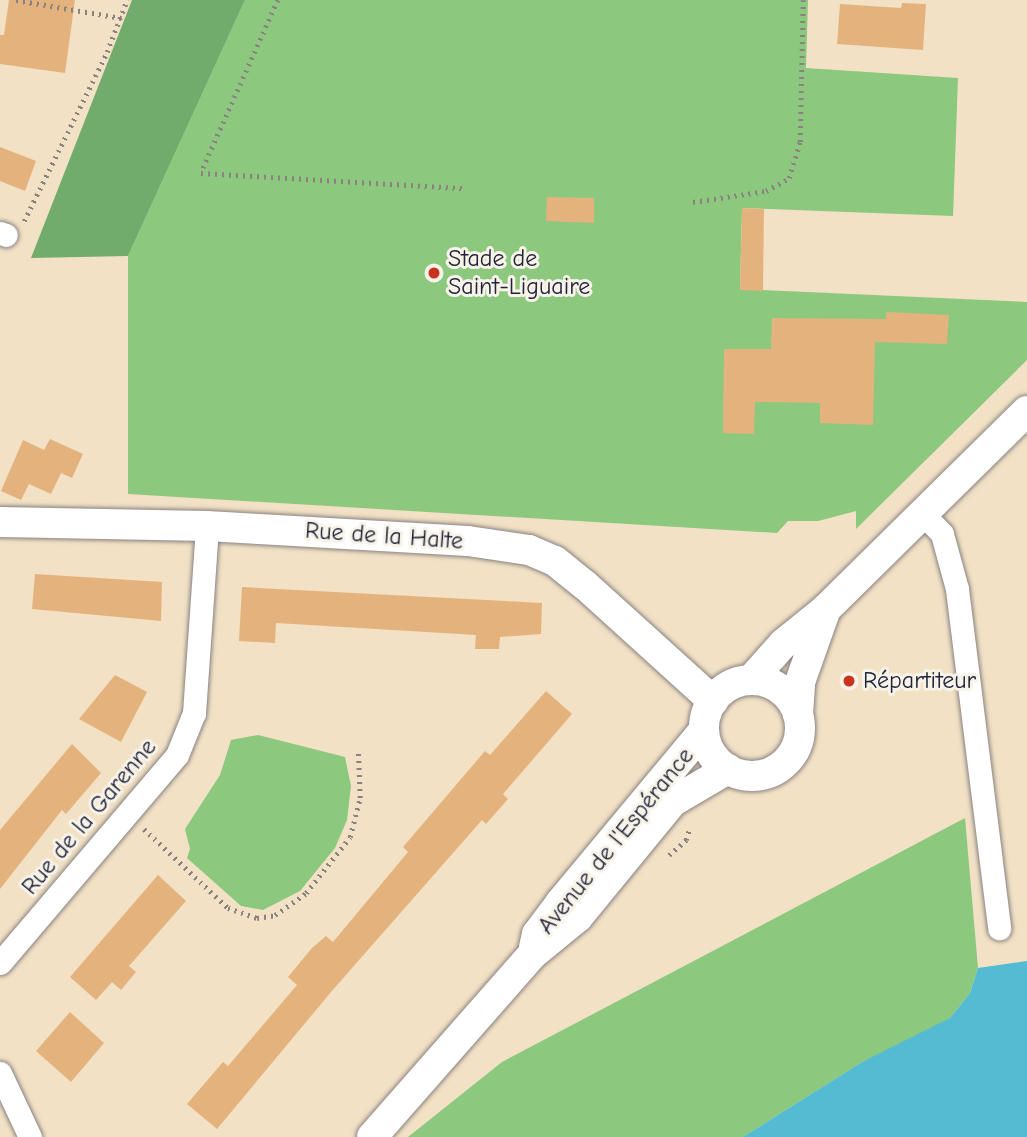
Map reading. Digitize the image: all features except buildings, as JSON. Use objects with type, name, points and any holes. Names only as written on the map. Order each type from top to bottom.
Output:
[{"type":"street","points":[[751,680],[792,635],[827,609],[921,512],[1027,411]]},
{"type":"street","points":[[921,512],[943,534],[957,589],[999,928]]},
{"type":"street","name":"Rue de la Halte","points":[[0,522],[207,526],[454,540],[529,550],[555,561],[585,585],[713,701]]},
{"type":"street","name":"Rue de la Garenne","points":[[0,963],[130,815],[177,755],[194,713],[207,526]]},
{"type":"street","points":[[798,713],[775,685],[751,680],[729,686],[713,701],[705,730],[711,752],[728,769],[750,776],[782,766],[800,737],[800,682],[827,609]]},
{"type":"street","name":"Avenue de l'Espérance","points":[[533,954],[537,934],[560,903],[705,730]]},
{"type":"street","name":"Avenue de l'Espérance","points":[[372,1137],[533,954],[578,917],[672,802],[728,769]]},
{"type":"street","points":[[0,1073],[30,1137]]},
{"type":"path","points":[[16,0],[121,19]]},
{"type":"path","points":[[3,234],[20,229],[121,19],[127,0]]},
{"type":"path","points":[[278,0],[201,173],[464,188]]},
{"type":"path","points":[[693,202],[766,191],[789,178],[800,142],[803,0]]},
{"type":"path","points":[[130,815],[228,908],[257,918],[275,915],[306,893],[350,837],[360,798],[358,749]]},
{"type":"green space","points":[[132,0],[245,0],[128,256],[31,258]]},
{"type":"green space","name":"Stade de Saint-Liguaire","points":[[245,0],[808,0],[806,68],[958,78],[953,216],[742,208],[740,289],[1027,302],[1027,360],[856,529],[856,511],[818,521],[788,521],[777,533],[128,494],[128,256]]},
{"type":"green space","points":[[258,735],[345,757],[351,786],[347,820],[335,848],[300,891],[263,910],[241,906],[187,858],[190,849],[185,829],[220,775],[231,740]]},
{"type":"green space","points":[[965,818],[978,968],[970,993],[950,1018],[925,1034],[862,1062],[743,1137],[408,1137],[502,1062]]},
{"type":"water","points":[[1027,961],[1027,1137],[743,1137],[862,1062],[950,1018],[970,993],[978,968]]},
{"type":"place","name":"Stade de Saint-Liguaire","points":[[434,273]]},
{"type":"place","name":"Répartiteur","points":[[849,681]]}]
